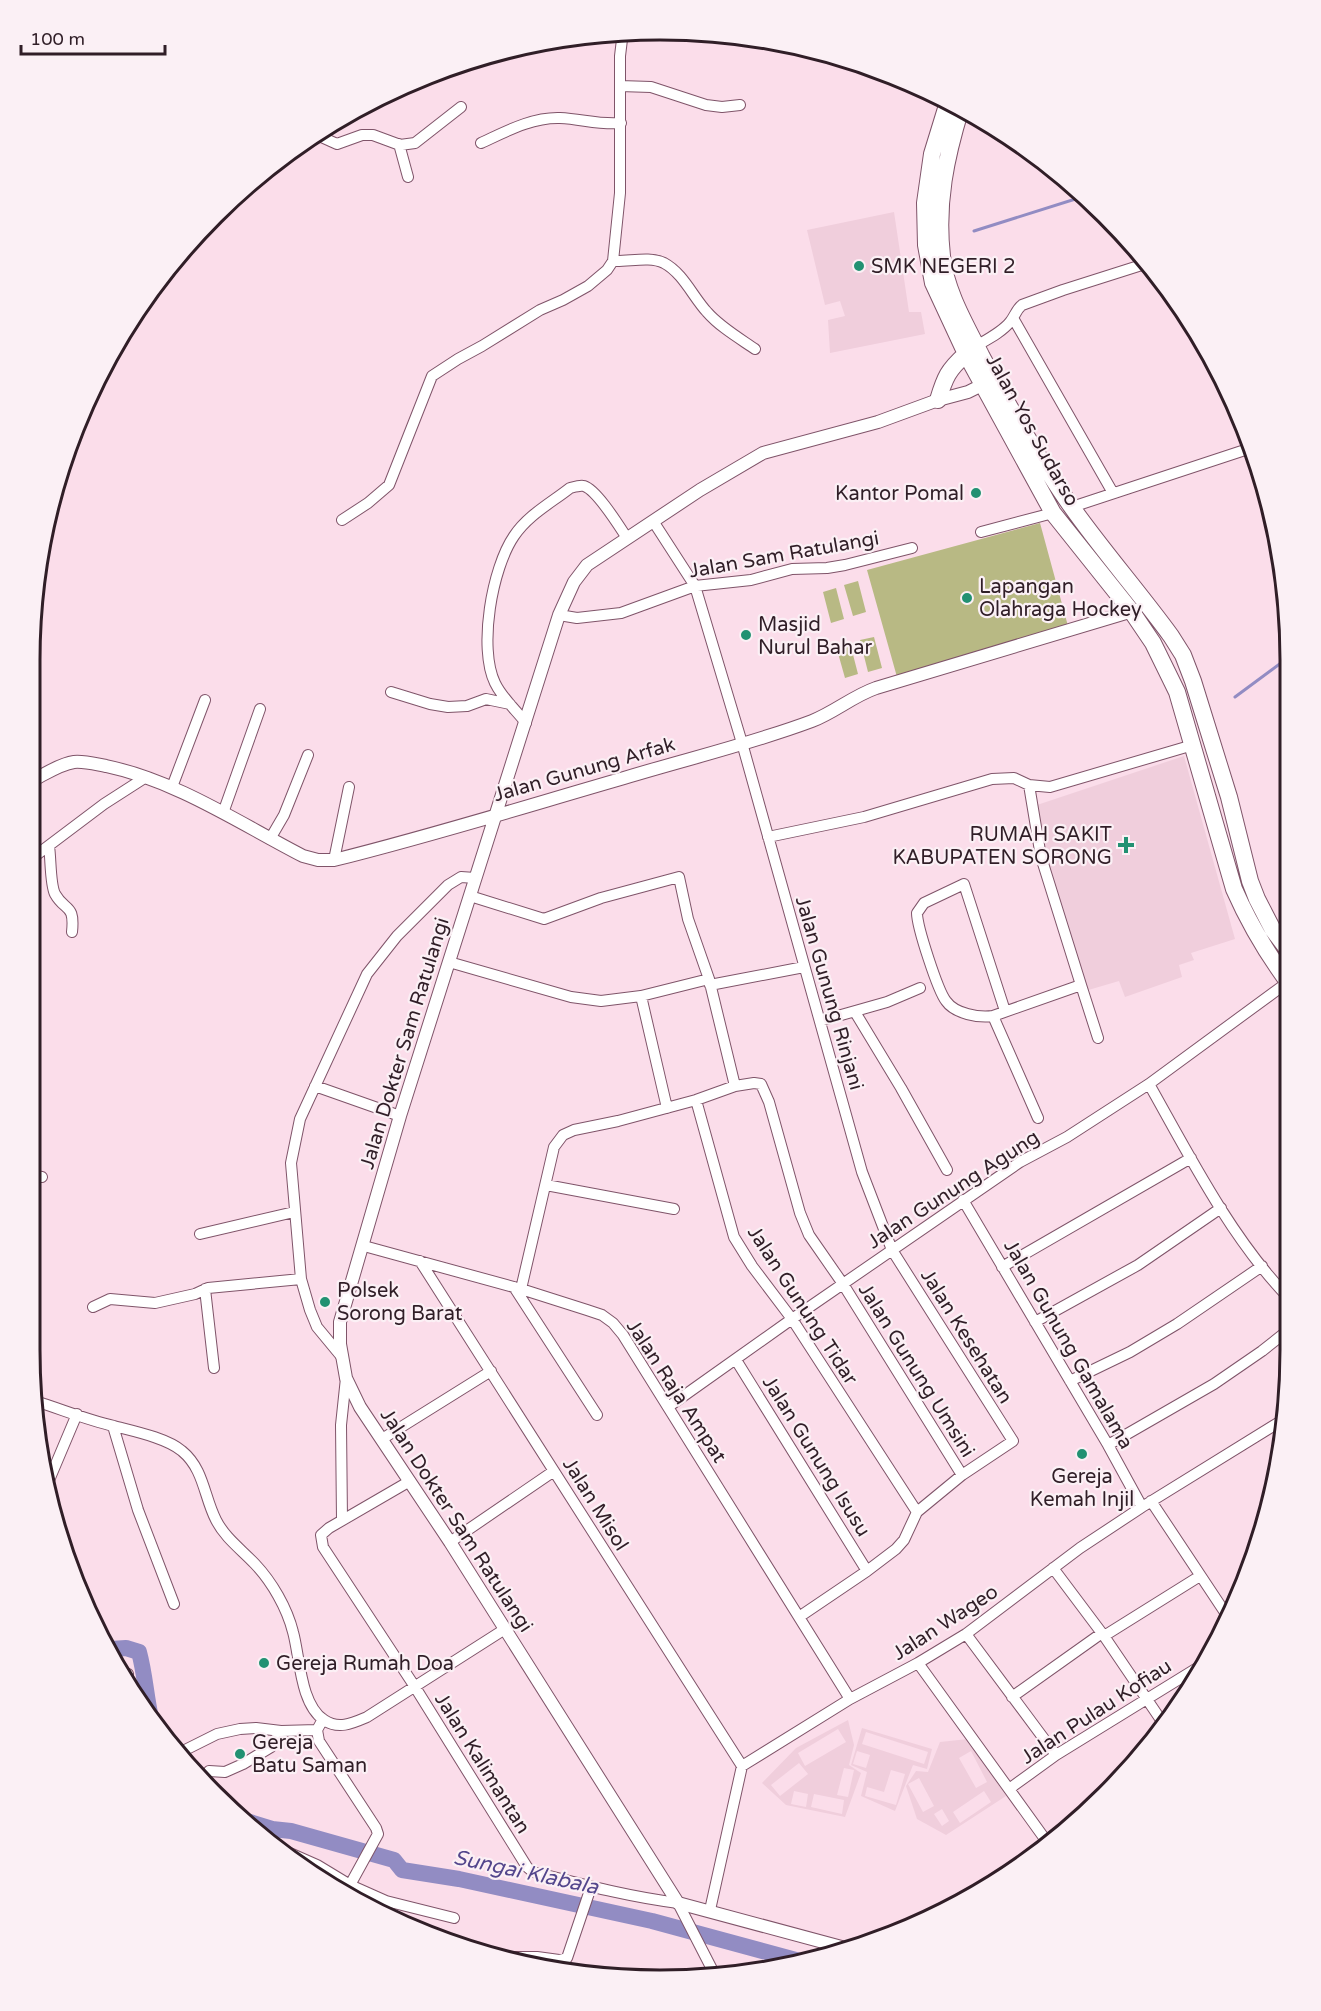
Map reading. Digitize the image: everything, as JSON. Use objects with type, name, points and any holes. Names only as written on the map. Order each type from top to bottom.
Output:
[{"type":"highway","name":"Jalan Yos Sudarso","points":[[946,110],[927,175],[924,203],[926,245],[933,283],[988,382],[1053,513],[1132,612],[1167,668],[1178,692],[1234,889],[1261,944],[1280,971]]},
{"type":"highway","name":"Jalan Yos Sudarso","points":[[958,117],[949,145],[943,176],[942,256],[971,350]]},
{"type":"highway","points":[[938,400],[945,377],[955,364],[971,350]]},
{"type":"highway","name":"Jalan Yos Sudarso","points":[[988,382],[1072,507],[1149,605],[1183,655],[1229,797],[1250,881],[1257,899],[1280,939]]},
{"type":"highway","points":[[1234,889],[1250,881]]},
{"type":"street","points":[[342,520],[368,503],[389,485],[432,376],[540,310],[588,286],[607,270],[613,261],[620,193],[622,42]]},
{"type":"street","points":[[620,86],[651,87],[714,106],[740,105]]},
{"type":"street","points":[[326,139],[337,144],[362,135],[373,135],[399,144],[415,143],[461,107]]},
{"type":"street","points":[[481,143],[530,122],[546,119],[561,118],[604,125],[621,123]]},
{"type":"street","points":[[399,144],[408,177]]},
{"type":"street","points":[[613,261],[639,259],[663,262],[674,271],[708,314],[755,349]]},
{"type":"street","points":[[971,350],[996,334],[1013,318],[1022,305],[1138,266]]},
{"type":"street","points":[[1013,318],[1113,493]]},
{"type":"street","name":"Jalan Dokter Sam Ratulangi","points":[[678,1903],[450,1542],[360,1407],[346,1378],[341,1356],[340,1322],[400,1116],[475,878],[559,615],[574,582],[587,565],[727,473],[763,453],[868,425],[938,400],[968,392],[988,382]]},
{"type":"street","points":[[1072,507],[1244,450]]},
{"type":"street","points":[[526,723],[496,685],[489,668],[486,644],[498,570],[504,553],[526,522],[570,488],[578,486],[585,486],[592,491],[627,538]]},
{"type":"street","points":[[981,532],[1053,513]]},
{"type":"street","name":"Jalan Gunung Rinjani","points":[[653,521],[695,586],[742,743],[862,1172],[892,1250]]},
{"type":"street","name":"Jalan Sam Ratulangi","points":[[559,615],[578,618],[621,613],[695,586],[751,580],[792,569],[836,566],[912,548]]},
{"type":"street","name":"Jalan Gunung Arfak","points":[[40,776],[74,762],[90,763],[146,777],[172,787],[303,856],[334,861],[429,836],[742,743],[811,721],[876,688],[1149,605]]},
{"type":"street","points":[[391,692],[448,707],[466,706],[486,699],[510,704]]},
{"type":"street","points":[[172,787],[205,700]]},
{"type":"street","points":[[223,813],[260,708]]},
{"type":"street","points":[[768,837],[864,817],[992,779],[1014,778],[1029,785],[1050,787],[1193,745]]},
{"type":"street","points":[[270,839],[284,815],[308,755]]},
{"type":"street","points":[[40,853],[104,804],[146,777]]},
{"type":"street","points":[[1029,785],[1041,858],[1098,1038]]},
{"type":"street","points":[[334,861],[349,787]]},
{"type":"street","points":[[50,846],[54,893],[70,909],[73,920],[72,932]]},
{"type":"street","points":[[341,1356],[317,1327],[300,1279],[291,1164],[300,1119],[367,974],[381,954],[452,882],[461,877],[475,878]]},
{"type":"street","points":[[470,896],[544,919],[601,898],[679,877],[688,919],[709,982],[735,1086],[667,1108],[574,1130],[562,1136],[554,1147],[546,1185],[517,1288],[597,1415]]},
{"type":"street","points":[[1005,1011],[964,884],[924,903],[918,909],[917,918],[945,1001],[957,1010],[982,1017],[993,1016],[1080,981]]},
{"type":"street","points":[[449,962],[523,985],[601,1002],[804,967]]},
{"type":"street","points":[[820,1021],[887,1002],[920,988]]},
{"type":"street","name":"Jalan Gunung Agung","points":[[668,1407],[963,1200],[1020,1162],[1067,1137],[1149,1084],[1280,988]]},
{"type":"street","points":[[641,996],[667,1108]]},
{"type":"street","points":[[855,1012],[947,1170]]},
{"type":"street","points":[[993,1016],[1038,1118]]},
{"type":"street","name":"Jalan Gunung Umsini","points":[[735,1086],[761,1084],[766,1091],[800,1213],[809,1235],[843,1284],[962,1475]]},
{"type":"street","points":[[1149,1084],[1221,1208],[1280,1288]]},
{"type":"street","points":[[315,1086],[400,1116]]},
{"type":"street","name":"Jalan Gunung Tidar","points":[[696,1100],[734,1237],[752,1266],[792,1319],[917,1512]]},
{"type":"street","points":[[1002,1267],[1191,1158]]},
{"type":"street","points":[[546,1185],[674,1209]]},
{"type":"street","name":"Jalan Gunung Gamalama","points":[[963,1200],[1108,1445],[1223,1610]]},
{"type":"street","points":[[1035,1322],[1138,1264],[1221,1208]]},
{"type":"street","points":[[200,1234],[294,1212]]},
{"type":"street","name":"Jalan Raja Ampat","points":[[364,1246],[517,1288],[602,1315],[613,1323],[623,1335],[850,1699]]},
{"type":"street","name":"Jalan Kesehatan","points":[[892,1250],[1013,1441],[962,1475]]},
{"type":"street","name":"Jalan Misol","points":[[420,1261],[742,1766]]},
{"type":"street","points":[[1070,1381],[1140,1346],[1177,1324],[1262,1266]]},
{"type":"street","points":[[93,1307],[110,1299],[155,1303],[195,1294],[205,1289],[300,1279]]},
{"type":"street","points":[[205,1289],[214,1368]]},
{"type":"street","points":[[1108,1445],[1215,1384],[1280,1337]]},
{"type":"street","name":"Jalan Gunung Isusu","points":[[736,1360],[867,1571]]},
{"type":"street","points":[[382,1439],[491,1371]]},
{"type":"street","points":[[346,1378],[341,1425],[342,1520],[410,1481]]},
{"type":"street","points":[[43,1404],[113,1426],[134,1430],[172,1444],[190,1459],[197,1469],[215,1519],[272,1586],[293,1631],[304,1689],[323,1719],[335,1726],[349,1725],[367,1717],[505,1629]]},
{"type":"street","points":[[52,1472],[77,1414]]},
{"type":"street","name":"Jalan Wageo","points":[[742,1766],[850,1699],[918,1663],[966,1634],[1053,1568],[1147,1504],[1276,1424]]},
{"type":"street","points":[[113,1426],[134,1500],[174,1604]]},
{"type":"street","points":[[450,1542],[554,1471]]},
{"type":"street","points":[[799,1617],[867,1571],[904,1540],[917,1512],[962,1475]]},
{"type":"street","name":"Jalan Kalimantan","points":[[342,1520],[321,1535],[323,1547],[415,1687],[527,1867],[533,1872],[589,1892],[678,1903]]},
{"type":"street","points":[[1053,1568],[1103,1634],[1160,1718]]},
{"type":"street","points":[[1012,1697],[1103,1634],[1200,1576]]},
{"type":"street","points":[[966,1634],[1056,1755]]},
{"type":"street","points":[[918,1663],[1044,1837]]},
{"type":"street","name":"Jalan Pulau Kofiau","points":[[1010,1789],[1056,1755],[1190,1672]]},
{"type":"street","points":[[323,1719],[317,1730],[320,1741],[378,1834],[362,1863],[344,1884]]},
{"type":"street","points":[[186,1749],[217,1734],[240,1729],[317,1730]]},
{"type":"street","points":[[209,1771],[225,1772],[243,1764],[271,1747],[281,1731]]},
{"type":"street","points":[[710,1911],[742,1766]]},
{"type":"street","points":[[347,1885],[386,1901],[454,1918]]},
{"type":"street","points":[[536,1958],[559,1960],[567,1958],[589,1892]]},
{"type":"street","points":[[678,1903],[835,1945]]},
{"type":"street","points":[[678,1903],[711,1968]]},
{"type":"shaded area","name":"SMK NEGERI 2","points":[[894,212],[909,312],[921,312],[925,334],[830,353],[828,320],[845,316],[840,301],[825,305],[807,230]]},
{"type":"shaded area","name":"RUMAH SAKIT KABUPATEN SORONG","points":[[1184,756],[1235,939],[1191,953],[1194,960],[1179,965],[1182,977],[1125,997],[1119,981],[1085,991],[1053,885],[1034,806]]},
{"type":"shaded area","points":[[848,1720],[854,1745],[849,1765],[861,1773],[845,1817],[786,1805],[762,1783],[796,1748]],"holes":[[[838,1729],[846,1742],[805,1766],[798,1753]],[[799,1763],[808,1774],[780,1796],[771,1785]],[[844,1768],[854,1770],[848,1797],[837,1795]],[[794,1791],[808,1794],[806,1807],[791,1804]],[[814,1794],[844,1800],[842,1814],[811,1807]]]},
{"type":"shaded area","points":[[862,1728],[932,1749],[927,1769],[913,1765],[895,1811],[861,1796],[867,1772],[851,1765]],"holes":[[[866,1732],[928,1752],[924,1764],[862,1744]],[[857,1751],[870,1755],[866,1768],[853,1764]],[[891,1770],[905,1774],[896,1805],[865,1796],[867,1787],[884,1792]]]},
{"type":"shaded area","points":[[968,1739],[1006,1796],[946,1835],[917,1819],[906,1786],[916,1771],[928,1772],[940,1742]],"holes":[[[971,1751],[987,1782],[976,1788],[959,1758]],[[919,1778],[934,1806],[923,1812],[908,1784]],[[984,1791],[991,1802],[960,1823],[953,1812]],[[942,1809],[949,1821],[942,1826],[934,1814]]]},
{"type":"green space","name":"Lapangan Olahraga Hockey","points":[[1040,523],[1068,626],[897,677],[867,570]]},
{"type":"green space","points":[[858,581],[866,612],[853,616],[844,585]]},
{"type":"green space","points":[[836,588],[844,619],[831,623],[823,592]]},
{"type":"green space","points":[[874,637],[882,668],[868,672],[860,640]]},
{"type":"green space","points":[[850,643],[858,674],[845,678],[836,646]]},
{"type":"waterway","points":[[974,231],[1075,199]]},
{"type":"waterway","points":[[1235,697],[1280,664]]},
{"type":"waterway","name":"Sungai Klabala","points":[[117,1649],[126,1648],[139,1652],[148,1699]]},
{"type":"waterway","name":"Sungai Klabala","points":[[264,1826],[291,1831],[394,1860],[402,1870],[459,1879],[652,1921],[787,1958]]},
{"type":"place","name":"SMK NEGERI 2","points":[[859,266]]},
{"type":"place","name":"Kantor Pomal","points":[[976,493]]},
{"type":"place","name":"Lapangan Olahraga Hockey","points":[[967,598]]},
{"type":"place","name":"Masjid Nurul Bahar","points":[[746,635]]},
{"type":"place","name":"RUMAH SAKIT KABUPATEN SORONG","points":[[1126,845]]},
{"type":"place","name":"Polsek Sorong Barat","points":[[325,1302]]},
{"type":"place","name":"Gereja Kemah Injil","points":[[1082,1454]]},
{"type":"place","name":"Gereja Rumah Doa","points":[[264,1663]]},
{"type":"place","name":"Gereja Batu Saman","points":[[240,1754]]}]
